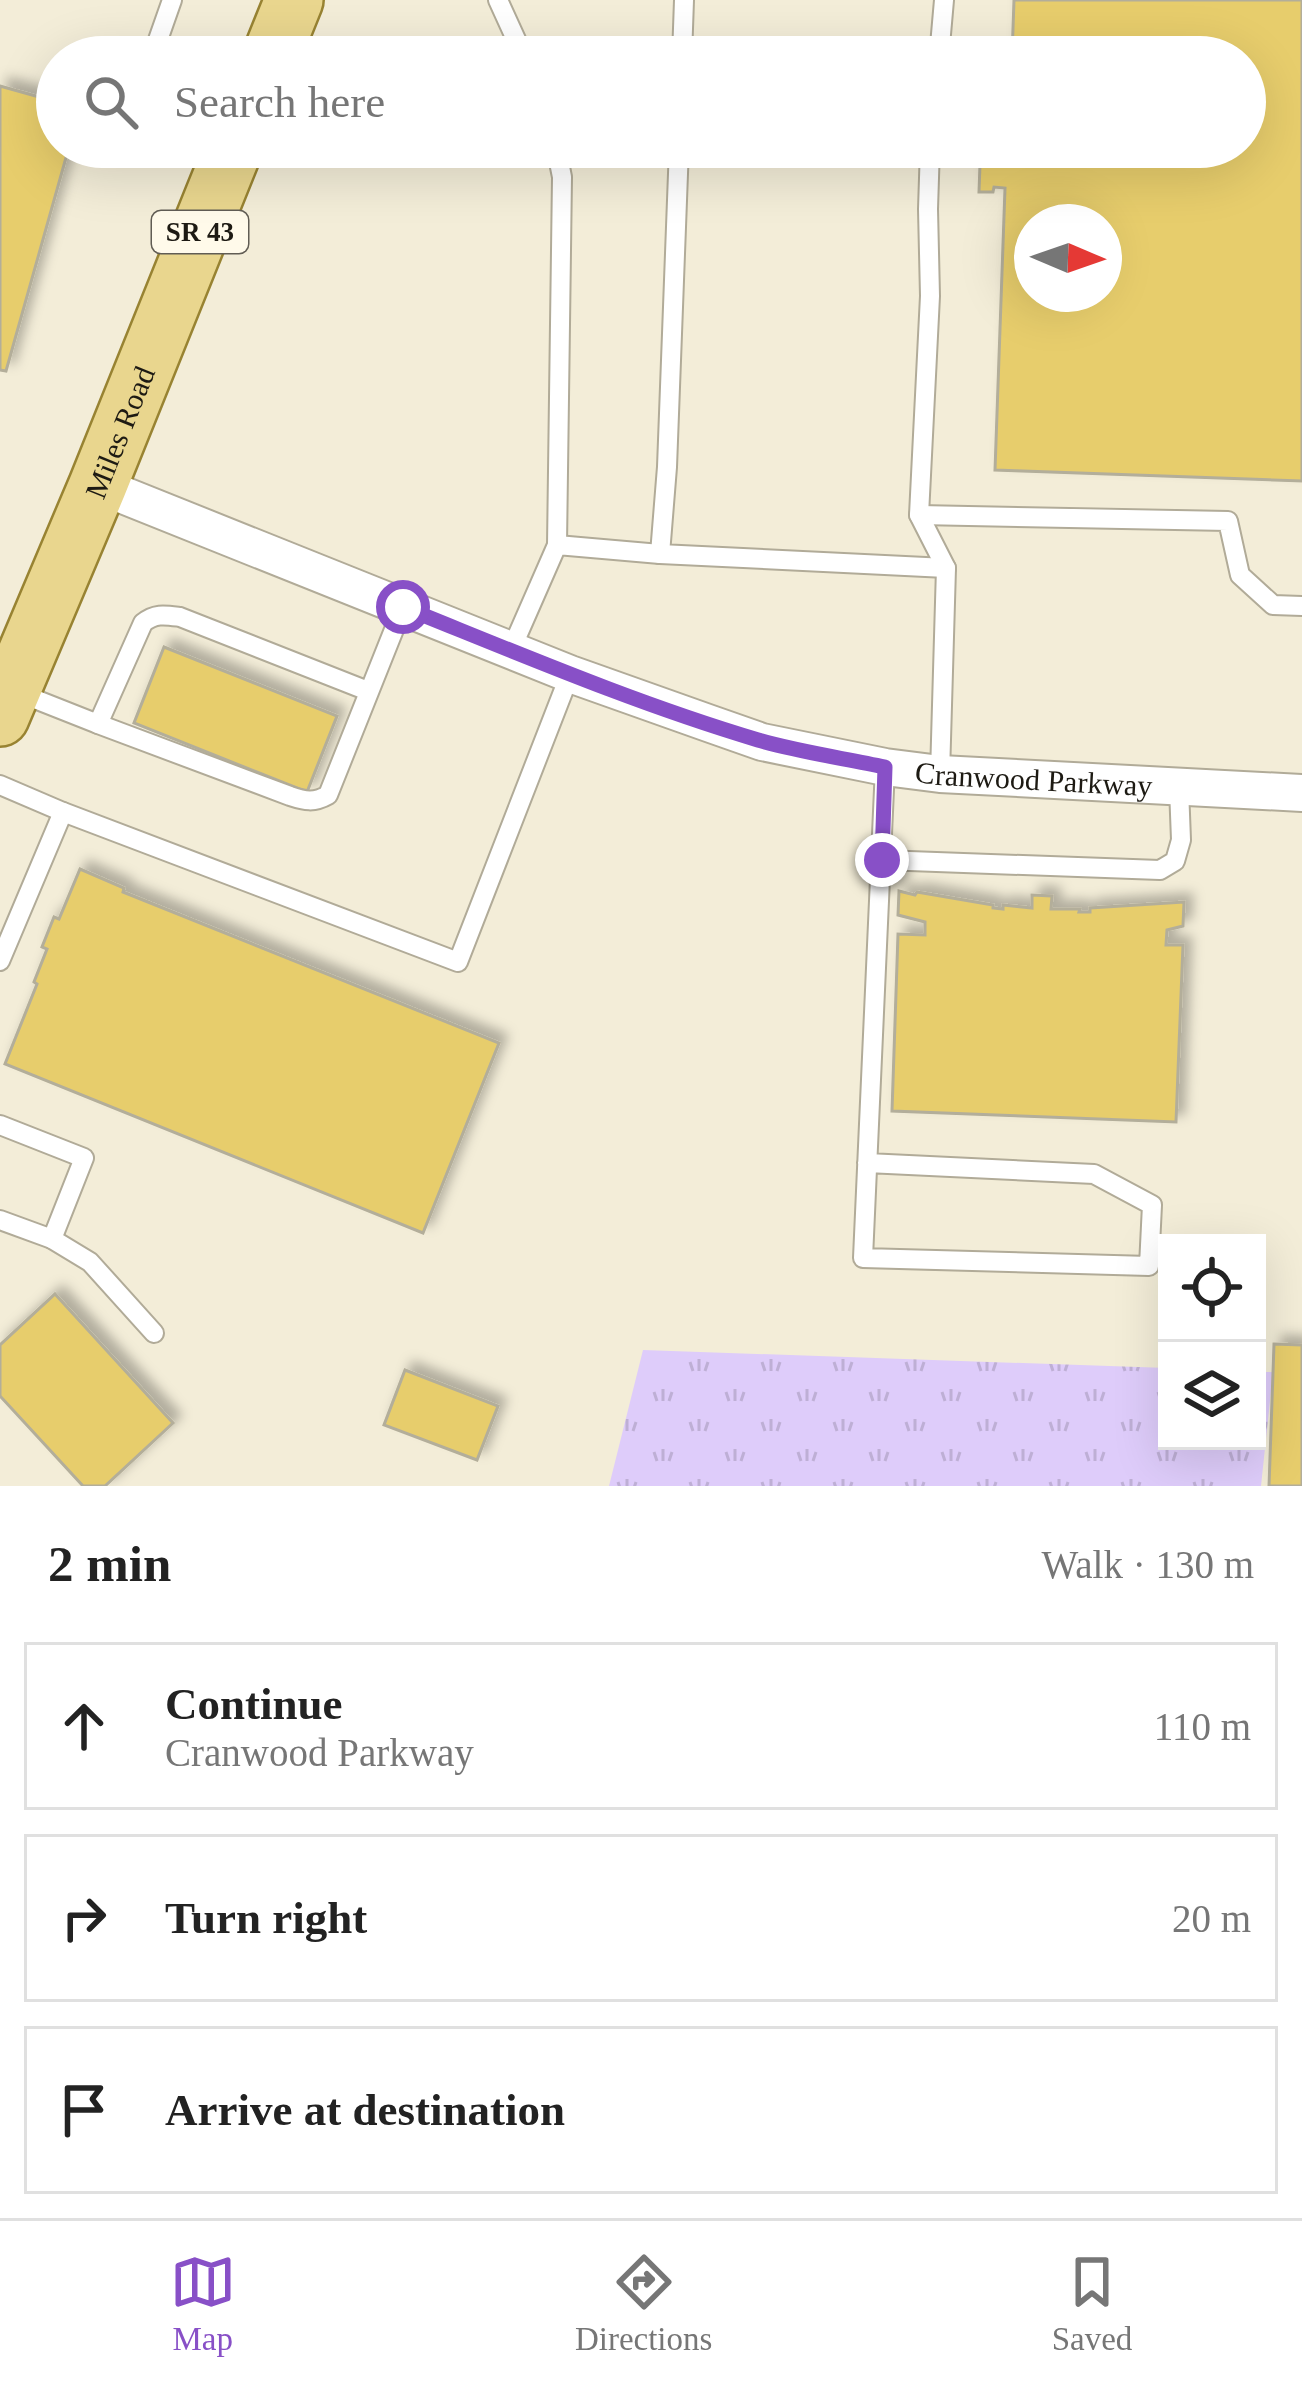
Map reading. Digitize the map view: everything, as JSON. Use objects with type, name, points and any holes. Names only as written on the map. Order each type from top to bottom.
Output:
[{"type":"main road","points":[[279,36],[294,0]]},
{"type":"main road","name":"Miles Road","points":[[6,704],[226,168]]},
{"type":"street","name":"Cranwood Parkway","points":[[98,485],[570,674],[762,742],[940,774],[1302,793]]},
{"type":"lane","points":[[159,36],[172,0]]},
{"type":"lane","points":[[498,0],[514,36]]},
{"type":"lane","points":[[683,36],[684,0]]},
{"type":"lane","points":[[941,36],[944,0]]},
{"type":"lane","points":[[511,650],[557,545],[560,168]]},
{"type":"lane","points":[[660,554],[679,168]]},
{"type":"lane","points":[[929,168],[930,296],[919,515],[946,568],[940,774]]},
{"type":"lane","points":[[919,515],[1228,521],[1240,575],[1273,605],[1302,606]]},
{"type":"lane","points":[[557,545],[946,568]]},
{"type":"lane","points":[[6,704],[98,724],[290,796],[318,801],[328,795],[403,607]]},
{"type":"lane","points":[[98,724],[143,623],[164,614],[368,691]]},
{"type":"lane","points":[[0,785],[458,962],[570,674]]},
{"type":"lane","points":[[868,1163],[1094,1174],[1152,1204],[1149,1265],[863,1258],[885,767]]},
{"type":"lane","points":[[882,860],[1160,869],[1175,861],[1181,840],[1179,788]]},
{"type":"lane","points":[[0,961],[63,812]]},
{"type":"lane","points":[[0,1125],[84,1158],[52,1239]]},
{"type":"lane","points":[[0,1220],[52,1239],[89,1262],[154,1333]]},
{"type":"green space","points":[[643,1350],[1158,1368],[1158,1450],[1265,1450],[1261,1486],[609,1486]]},
{"type":"green space","points":[[1266,1372],[1273,1372],[1266,1438]]},
{"type":"building","points":[[1014,0],[1302,0],[1302,481],[995,470],[1005,188],[994,187],[993,192],[979,192],[980,168],[1266,168],[1266,36],[1013,36]]},
{"type":"building","points":[[0,86],[36,96],[36,168],[63,168],[6,371],[0,370]]},
{"type":"building","points":[[164,647],[337,716],[307,792],[134,723]]},
{"type":"building","points":[[80,869],[124,888],[123,892],[499,1043],[423,1233],[5,1064],[37,984],[47,949],[42,947]]},
{"type":"building","points":[[899,891],[1003,909],[1003,905],[1032,908],[1032,895],[1052,896],[1051,909],[1079,912],[1184,902],[1183,926],[1167,930],[1166,945],[1183,945],[1176,1122],[892,1111],[898,934],[925,935],[925,922],[898,915]]},
{"type":"building","points":[[55,1294],[173,1423],[105,1486],[83,1486],[0,1396],[0,1345]]},
{"type":"building","points":[[1274,1344],[1302,1345],[1302,1486],[1269,1486]]},
{"type":"building","points":[[405,1370],[498,1406],[477,1460],[384,1425]]},
{"type":"route","points":[[403,607],[570,674],[762,742],[885,767],[882,860]]}]
